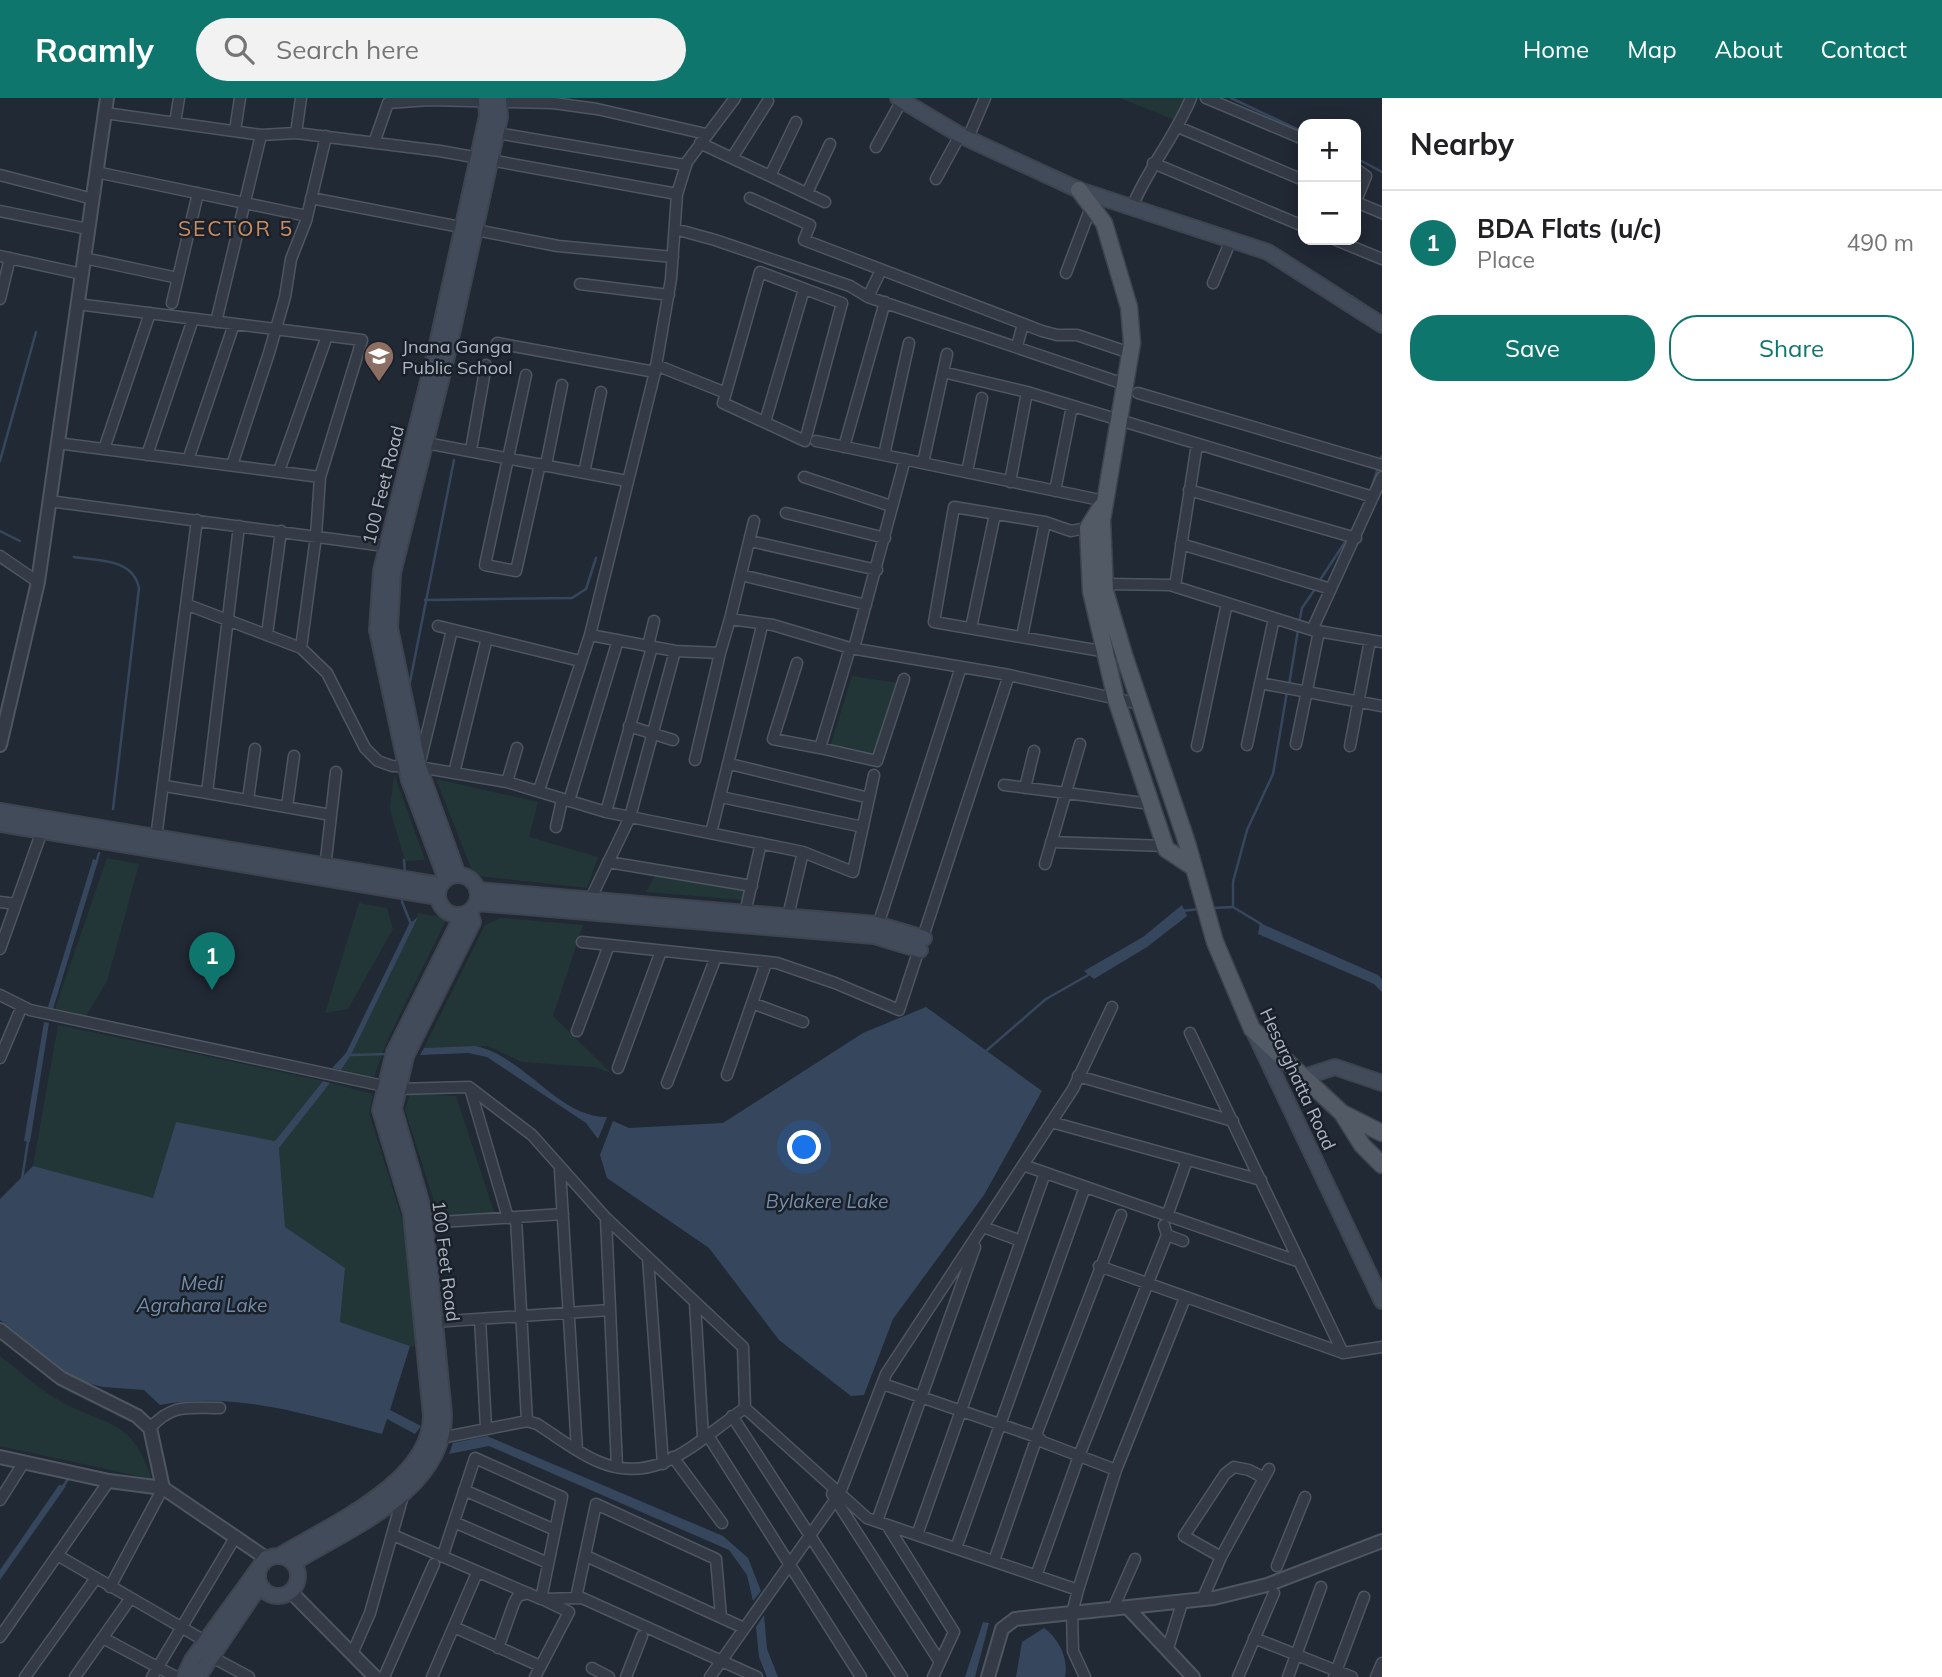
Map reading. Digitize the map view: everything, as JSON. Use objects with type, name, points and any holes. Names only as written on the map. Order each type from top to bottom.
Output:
[{"type":"main road","points":[[900,99],[964,136],[1079,191],[1268,252],[1382,325]]},
{"type":"main road","name":"100 Feet Road","points":[[439,886],[412,767],[390,628],[391,587],[395,548],[484,161],[493,100]]},
{"type":"main road","points":[[1079,191],[1104,223],[1129,307],[1131,389],[1117,421],[1105,501],[1095,524],[1091,591],[1116,699],[1165,846],[1193,867]]},
{"type":"main road","name":"Hesarghatta Road","points":[[1095,524],[1105,592],[1215,942],[1252,1029],[1382,1301]]},
{"type":"main road","points":[[0,811],[325,868],[379,883]]},
{"type":"main road","points":[[0,824],[379,883],[439,886],[471,880],[471,905]]},
{"type":"main road","points":[[439,886],[447,912],[471,905],[590,900],[878,925],[922,944]]},
{"type":"main road","points":[[471,905],[874,936],[922,944]]},
{"type":"main road","name":"100 Feet Road","points":[[184,1677],[205,1641],[272,1557],[384,1492],[441,1438],[411,1213],[381,1114],[407,1040],[473,922],[471,905]]},
{"type":"main road","points":[[1252,1029],[1342,1113]]},
{"type":"main road","points":[[1304,1077],[1335,1067],[1382,1083]]},
{"type":"main road","name":"100 Feet Road","points":[[293,1563],[404,1492],[424,1471],[438,1422],[434,1322],[425,1223],[394,1112],[392,1088]]},
{"type":"main road","name":"Hesarghatta Road","points":[[1342,1113],[1382,1133]]},
{"type":"main road","name":"Hesarghatta Road","points":[[1342,1113],[1362,1145],[1382,1165]]},
{"type":"main road","points":[[198,1677],[260,1585],[259,1571],[272,1557],[293,1563],[298,1578],[290,1591],[276,1595],[260,1585]]},
{"type":"street","points":[[0,745],[38,582],[107,98]]},
{"type":"street","points":[[175,123],[178,98]]},
{"type":"street","points":[[235,131],[240,98]]},
{"type":"street","points":[[296,133],[301,98]]},
{"type":"street","points":[[539,790],[590,635],[656,369],[669,295],[677,194],[685,165],[735,98]]},
{"type":"street","points":[[936,179],[985,98]]},
{"type":"street","points":[[1132,207],[1153,163],[1178,127],[1191,98]]},
{"type":"street","points":[[1206,98],[1298,137]]},
{"type":"street","points":[[374,143],[388,103],[430,99],[553,103],[597,109],[703,138],[732,158],[825,201]]},
{"type":"street","points":[[876,147],[900,99]]},
{"type":"street","points":[[732,158],[768,101]]},
{"type":"street","points":[[104,113],[261,135],[296,133],[326,136],[677,194]]},
{"type":"street","points":[[770,176],[796,122]]},
{"type":"street","points":[[1178,127],[1298,178]]},
{"type":"street","points":[[490,132],[685,165]]},
{"type":"street","points":[[216,322],[261,135]]},
{"type":"street","points":[[232,465],[276,329],[291,259],[307,216],[326,136]]},
{"type":"street","points":[[807,193],[830,144]]},
{"type":"street","points":[[1153,163],[1298,224]]},
{"type":"street","points":[[96,172],[307,216]]},
{"type":"street","points":[[1361,172],[1366,176],[1361,188]]},
{"type":"street","points":[[0,175],[93,199]]},
{"type":"street","points":[[172,303],[198,193]]},
{"type":"street","points":[[312,198],[558,246],[673,257]]},
{"type":"street","points":[[750,198],[810,225],[804,240],[1023,324],[1057,335],[1077,335],[1130,354]]},
{"type":"street","points":[[1361,203],[1382,213]]},
{"type":"street","points":[[1066,273],[1091,206]]},
{"type":"street","points":[[0,211],[88,229]]},
{"type":"street","points":[[675,229],[850,286],[868,297],[1017,346],[1131,389],[1382,465]]},
{"type":"street","points":[[1213,283],[1231,240]]},
{"type":"street","points":[[1350,245],[1382,259]]},
{"type":"street","points":[[0,299],[5,257],[82,274]]},
{"type":"street","points":[[84,258],[178,278]]},
{"type":"street","points":[[868,297],[881,270]]},
{"type":"street","points":[[760,272],[842,303],[805,441],[723,403],[726,393],[760,272]]},
{"type":"street","points":[[580,284],[669,295]]},
{"type":"street","points":[[765,422],[804,289]]},
{"type":"street","points":[[844,447],[885,302]]},
{"type":"street","points":[[78,304],[362,340],[320,477],[316,536],[300,649]]},
{"type":"street","points":[[104,449],[150,313]]},
{"type":"street","points":[[147,454],[193,319]]},
{"type":"street","points":[[188,460],[234,324]]},
{"type":"street","points":[[1017,346],[1023,324]]},
{"type":"street","points":[[279,471],[327,336]]},
{"type":"street","points":[[497,343],[656,369],[726,393]]},
{"type":"street","points":[[884,455],[909,343]]},
{"type":"street","points":[[923,463],[947,354]]},
{"type":"street","points":[[471,450],[486,365]]},
{"type":"street","points":[[943,372],[1027,392],[1373,498]]},
{"type":"street","points":[[526,375],[485,565],[516,571],[562,385]]},
{"type":"street","points":[[584,473],[601,392]]},
{"type":"street","points":[[1010,482],[1027,392]]},
{"type":"street","points":[[967,472],[982,398]]},
{"type":"street","points":[[1055,491],[1072,407]]},
{"type":"street","points":[[816,441],[1105,501]]},
{"type":"street","points":[[420,442],[627,481]]},
{"type":"street","points":[[57,443],[320,477]]},
{"type":"street","points":[[1175,586],[1197,444]]},
{"type":"street","points":[[820,748],[877,570],[905,459]]},
{"type":"street","points":[[804,477],[891,506]]},
{"type":"street","points":[[1296,744],[1307,692],[1315,630],[1382,477]]},
{"type":"street","points":[[1189,490],[1356,538]]},
{"type":"street","points":[[49,501],[395,548]]},
{"type":"street","points":[[1095,524],[1071,531],[1045,522],[954,507],[933,622],[1124,655]]},
{"type":"street","points":[[786,513],[885,538]]},
{"type":"street","points":[[971,628],[995,513]]},
{"type":"street","points":[[156,838],[165,786],[197,520]]},
{"type":"street","points":[[695,760],[754,521]]},
{"type":"street","points":[[1022,637],[1045,522]]},
{"type":"street","points":[[207,793],[239,526]]},
{"type":"street","points":[[267,634],[281,531]]},
{"type":"street","points":[[750,541],[877,570]]},
{"type":"street","points":[[1181,544],[1331,589]]},
{"type":"street","points":[[0,556],[38,582]]},
{"type":"street","points":[[741,575],[866,605]]},
{"type":"street","points":[[1107,584],[1175,586],[1315,630],[1382,642]]},
{"type":"street","points":[[1197,746],[1227,603]]},
{"type":"street","points":[[188,605],[228,618],[300,649],[327,673],[365,748],[378,761],[507,782],[606,812],[803,852],[853,872],[874,775]]},
{"type":"street","points":[[1247,745],[1274,618]]},
{"type":"street","points":[[730,619],[762,626],[772,625],[852,648],[1009,675],[1140,704]]},
{"type":"street","points":[[606,812],[650,647],[654,621]]},
{"type":"street","points":[[438,626],[580,661]]},
{"type":"street","points":[[711,834],[762,626]]},
{"type":"street","points":[[412,767],[453,630]]},
{"type":"street","points":[[590,635],[675,651],[720,653]]},
{"type":"street","points":[[454,773],[487,638]]},
{"type":"street","points":[[556,827],[618,640]]},
{"type":"street","points":[[1350,746],[1370,640]]},
{"type":"street","points":[[590,900],[630,817],[675,651]]},
{"type":"street","points":[[797,663],[773,738],[877,761],[904,679]]},
{"type":"street","points":[[878,925],[961,667]]},
{"type":"street","points":[[582,942],[777,963],[835,983],[898,1010],[1009,675]]},
{"type":"street","points":[[1260,683],[1382,706]]},
{"type":"street","points":[[629,726],[673,740]]},
{"type":"street","points":[[1045,864],[1080,744]]},
{"type":"street","points":[[507,782],[517,748]]},
{"type":"street","points":[[248,800],[255,749]]},
{"type":"street","points":[[1025,789],[1034,751]]},
{"type":"street","points":[[287,807],[293,756]]},
{"type":"street","points":[[730,764],[869,798]]},
{"type":"street","points":[[325,868],[336,772]]},
{"type":"street","points":[[1004,785],[1151,804]]},
{"type":"street","points":[[165,786],[331,815]]},
{"type":"street","points":[[721,797],[863,827]]},
{"type":"street","points":[[0,949],[43,831]]},
{"type":"street","points":[[1051,842],[1165,846]]},
{"type":"street","points":[[746,913],[761,843]]},
{"type":"street","points":[[788,916],[803,852]]},
{"type":"street","points":[[608,862],[752,887]]},
{"type":"street","points":[[0,902],[16,904]]},
{"type":"street","points":[[577,1031],[608,945]]},
{"type":"street","points":[[618,1068],[661,951]]},
{"type":"street","points":[[667,1083],[716,957]]},
{"type":"street","points":[[727,1075],[766,963]]},
{"type":"street","points":[[0,995],[22,1006],[392,1088],[469,1087],[532,1135],[606,1219],[743,1347],[745,1408],[867,1518],[1078,1590]]},
{"type":"street","points":[[752,1003],[803,1022]]},
{"type":"street","points":[[0,1058],[22,1006]]},
{"type":"street","points":[[710,1677],[840,1493],[883,1384],[1079,1076],[1112,1007]]},
{"type":"street","points":[[1190,1033],[1343,1353]]},
{"type":"street","points":[[1079,1076],[1233,1121]]},
{"type":"street","points":[[469,1087],[512,1218],[527,1421]]},
{"type":"street","points":[[1051,1122],[1261,1180]]},
{"type":"street","points":[[1036,1576],[1079,1456],[1149,1285],[1187,1160]]},
{"type":"street","points":[[1023,1165],[1085,1187],[1166,1225],[1300,1262]]},
{"type":"street","points":[[560,1169],[577,1450]]},
{"type":"street","points":[[916,1535],[1045,1173]]},
{"type":"street","points":[[956,1548],[1085,1187]]},
{"type":"street","points":[[425,1223],[563,1214]]},
{"type":"street","points":[[994,1561],[1037,1437],[1044,1408],[1121,1214]]},
{"type":"street","points":[[606,1219],[617,1467]]},
{"type":"street","points":[[1166,1225],[1183,1241]]},
{"type":"street","points":[[982,1228],[1021,1241]]},
{"type":"street","points":[[882,1523],[921,1397],[982,1228]]},
{"type":"street","points":[[648,1258],[663,1464]]},
{"type":"street","points":[[1099,1266],[1343,1353],[1382,1348]]},
{"type":"street","points":[[1085,1677],[1073,1650],[1072,1613],[1078,1590],[1116,1470],[1185,1298]]},
{"type":"street","points":[[695,1303],[705,1436],[861,1677]]},
{"type":"street","points":[[434,1322],[610,1310]]},
{"type":"street","points":[[480,1319],[486,1427]]},
{"type":"street","points":[[0,1330],[61,1378],[136,1416],[150,1428],[163,1488],[110,1587]]},
{"type":"street","points":[[883,1384],[1037,1437],[1116,1470]]},
{"type":"street","points":[[150,1428],[164,1413],[175,1408],[220,1408]]},
{"type":"street","points":[[441,1438],[527,1421],[537,1424],[597,1461],[638,1471],[663,1464],[745,1408]]},
{"type":"street","points":[[732,1416],[902,1677]]},
{"type":"street","points":[[0,1457],[109,1481],[163,1488],[272,1557]]},
{"type":"street","points":[[673,1457],[722,1523]]},
{"type":"street","points":[[443,1555],[475,1458],[562,1497],[541,1599]]},
{"type":"street","points":[[0,1500],[24,1462]]},
{"type":"street","points":[[1202,1600],[1267,1473],[1234,1467],[1225,1474],[1180,1533],[1222,1557]]},
{"type":"street","points":[[821,1476],[940,1662]]},
{"type":"street","points":[[0,1637],[109,1481]]},
{"type":"street","points":[[464,1490],[555,1530]]},
{"type":"street","points":[[352,1654],[370,1614],[404,1492]]},
{"type":"street","points":[[1277,1566],[1305,1497]]},
{"type":"street","points":[[576,1598],[596,1504],[716,1559],[721,1617]]},
{"type":"street","points":[[454,1522],[548,1563]]},
{"type":"street","points":[[882,1523],[954,1632],[933,1677]]},
{"type":"street","points":[[393,1535],[569,1612],[535,1677]]},
{"type":"street","points":[[155,1672],[236,1536]]},
{"type":"street","points":[[988,1677],[1002,1629],[1018,1618],[1202,1600],[1267,1585],[1382,1541]]},
{"type":"street","points":[[57,1555],[205,1641]]},
{"type":"street","points":[[586,1556],[744,1628]]},
{"type":"street","points":[[1113,1609],[1135,1559]]},
{"type":"street","points":[[384,1677],[434,1564]]},
{"type":"street","points":[[432,1677],[476,1575]]},
{"type":"street","points":[[25,1677],[96,1578]]},
{"type":"street","points":[[1288,1677],[1321,1587]]},
{"type":"street","points":[[290,1591],[375,1677]]},
{"type":"street","points":[[498,1648],[518,1596],[525,1591],[541,1599],[582,1598],[757,1677]]},
{"type":"street","points":[[1238,1677],[1274,1593]]},
{"type":"street","points":[[1335,1674],[1364,1597]]},
{"type":"street","points":[[75,1677],[130,1599]]},
{"type":"street","points":[[1168,1648],[1182,1603]]},
{"type":"street","points":[[1128,1608],[1193,1677]]},
{"type":"street","points":[[454,1627],[540,1666]]},
{"type":"street","points":[[626,1677],[642,1636]]},
{"type":"street","points":[[103,1638],[155,1672],[176,1677]]},
{"type":"street","points":[[1254,1638],[1297,1654],[1335,1674],[1352,1677]]},
{"type":"street","points":[[210,1656],[249,1677]]},
{"type":"street","points":[[1376,1677],[1382,1663]]},
{"type":"street","points":[[592,1668],[609,1677]]},
{"type":"shaded area","points":[[1120,98],[1184,98],[1175,120]]},
{"type":"shaded area","points":[[852,676],[899,683],[875,756],[830,747]]},
{"type":"shaded area","points":[[394,774],[425,860],[405,861],[390,809]]},
{"type":"shaded area","points":[[436,779],[538,802],[529,837],[598,857],[587,888],[478,876],[471,868]]},
{"type":"shaded area","points":[[107,858],[139,864],[107,981],[86,1016],[55,1009]]},
{"type":"shaded area","points":[[655,876],[744,889],[742,900],[646,892]]},
{"type":"shaded area","points":[[359,903],[387,908],[393,929],[348,1009],[325,1013]]},
{"type":"shaded area","points":[[417,913],[447,918],[386,1043],[374,1077],[341,1070],[351,1055],[418,917]]},
{"type":"shaded area","points":[[501,918],[583,925],[553,1016],[611,1073],[594,1067],[522,1062],[488,1046],[424,1048],[485,925]]},
{"type":"shaded area","points":[[58,1025],[323,1081],[275,1141],[176,1123],[153,1199],[33,1166]]},
{"type":"shaded area","points":[[330,1083],[373,1094],[369,1113],[403,1222],[419,1346],[410,1346],[340,1322],[345,1268],[285,1228],[279,1148]]},
{"type":"shaded area","points":[[410,1094],[456,1096],[495,1215],[439,1217],[405,1110]]},
{"type":"shaded area","points":[[0,1356],[54,1397],[107,1422],[127,1435],[144,1459],[152,1479],[0,1446]]},
{"type":"water","points":[[93,859],[98,861],[53,1009],[48,1007]]},
{"type":"water","points":[[1182,905],[1187,916],[1147,947],[1094,979],[1084,971],[1143,937]]},
{"type":"water","points":[[418,917],[351,1055],[341,1070],[332,1068],[346,1053],[409,924]]},
{"type":"water","points":[[1260,923],[1378,975],[1382,979],[1382,992],[1374,984],[1258,934]]},
{"type":"water","name":"Bylakere Lake","points":[[926,1007],[1042,1091],[984,1195],[893,1319],[864,1395],[851,1396],[779,1340],[709,1248],[607,1178],[600,1155],[613,1121],[629,1128],[723,1123],[863,1033]]},
{"type":"water","points":[[44,1022],[49,1023],[30,1142],[24,1141]]},
{"type":"water","points":[[475,1046],[510,1061],[572,1107],[607,1117],[598,1139],[586,1123],[487,1057],[468,1053],[420,1055],[424,1048]]},
{"type":"water","name":"Medi Agrahara Lake","points":[[323,1081],[330,1083],[279,1148],[285,1227],[345,1268],[340,1322],[410,1346],[390,1410],[421,1426],[415,1434],[387,1419],[382,1434],[300,1413],[245,1403],[189,1401],[160,1405],[144,1390],[103,1387],[76,1380],[0,1320],[0,1199],[33,1166],[153,1198],[176,1122],[275,1141]]},
{"type":"water","points":[[487,1436],[723,1536],[748,1558],[761,1591],[753,1601],[747,1575],[729,1550],[489,1446],[449,1454],[453,1443]]},
{"type":"water","points":[[59,1485],[66,1486],[0,1580],[0,1570]]},
{"type":"water","points":[[764,1615],[767,1649],[778,1677],[767,1677],[759,1657],[756,1627]]},
{"type":"water","points":[[983,1622],[989,1623],[975,1677],[965,1677]]},
{"type":"water","points":[[1044,1628],[1054,1637],[1061,1649],[1065,1677],[1016,1677],[1022,1642]]},
{"type":"waterway","points":[[1231,98],[1298,130]]},
{"type":"waterway","points":[[1361,161],[1382,172]]},
{"type":"waterway","points":[[0,461],[36,332]]},
{"type":"waterway","points":[[1370,492],[1382,456]]},
{"type":"waterway","points":[[409,687],[454,460]]},
{"type":"waterway","points":[[0,531],[20,541]]},
{"type":"waterway","points":[[1318,583],[1347,539]]},
{"type":"waterway","points":[[74,557],[122,566],[130,571],[139,588],[113,809]]},
{"type":"waterway","points":[[425,600],[572,598],[586,589],[596,558]]},
{"type":"waterway","points":[[1299,623],[1302,608],[1315,589]]},
{"type":"waterway","points":[[1289,685],[1298,630]]},
{"type":"waterway","points":[[1233,907],[1233,882],[1247,830],[1273,774],[1287,692]]},
{"type":"waterway","points":[[96,863],[99,853]]},
{"type":"waterway","points":[[404,860],[405,874]]},
{"type":"waterway","points":[[403,895],[402,902],[411,924]]},
{"type":"waterway","points":[[1213,908],[1233,907],[1261,924]]},
{"type":"waterway","points":[[1182,911],[1199,909]]},
{"type":"waterway","points":[[986,1051],[1046,999],[1090,974]]},
{"type":"waterway","points":[[350,1055],[388,1054]]},
{"type":"waterway","points":[[22,1179],[28,1141]]},
{"type":"waterway","points":[[62,1488],[70,1476]]},
{"type":"place","name":"Jnana Ganga Public School","points":[[379,383]]},
{"type":"place","name":"BDA Flats (u/c)","points":[[212,990]]},
{"type":"district","name":"SECTOR 5","points":[[236,228]]}]
